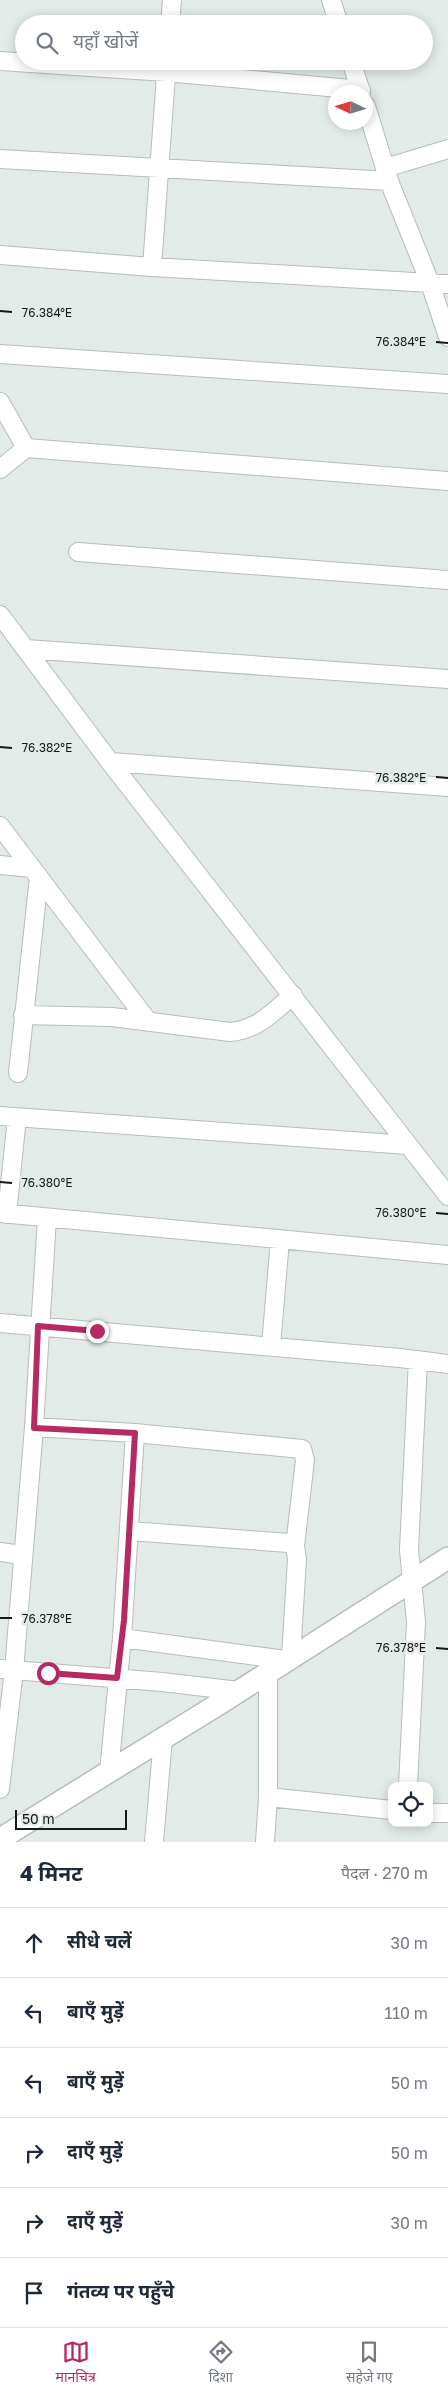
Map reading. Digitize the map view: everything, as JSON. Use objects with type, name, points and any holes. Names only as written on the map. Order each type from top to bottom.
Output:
[{"type":"street","points":[[171,15],[172,0]]},
{"type":"street","points":[[332,0],[336,15]]},
{"type":"street","points":[[0,61],[15,62]]},
{"type":"street","points":[[152,267],[167,70]]},
{"type":"street","points":[[187,70],[328,91]]},
{"type":"street","points":[[354,70],[359,85]]},
{"type":"street","points":[[373,130],[387,175],[430,283],[448,337]]},
{"type":"street","points":[[0,159],[160,170],[387,175],[448,150]]},
{"type":"street","points":[[0,255],[152,267],[448,284]]},
{"type":"street","points":[[0,354],[448,384]]},
{"type":"street","points":[[0,402],[26,448]]},
{"type":"street","points":[[0,469],[26,448],[448,481]]},
{"type":"street","points":[[78,552],[448,580]]},
{"type":"street","points":[[0,615],[110,762],[448,1196]]},
{"type":"street","points":[[26,649],[448,678]]},
{"type":"street","points":[[110,762],[448,787]]},
{"type":"street","points":[[0,826],[147,1020]]},
{"type":"street","points":[[0,865],[36,872]]},
{"type":"street","points":[[18,1073],[36,872]]},
{"type":"street","points":[[24,1015],[112,1017],[230,1032],[244,1031],[259,1024],[293,995]]},
{"type":"street","points":[[408,1145],[8,1116],[4,1214],[448,1255]]},
{"type":"street","points":[[0,1789],[7,1670],[22,1555],[34,1428],[38,1326],[47,1218]]},
{"type":"street","points":[[272,1346],[280,1240]]},
{"type":"street","points":[[0,1323],[272,1346],[448,1364]]},
{"type":"street","points":[[408,1782],[416,1622],[409,1550],[418,1360]]},
{"type":"street","points":[[34,1428],[135,1433],[302,1449],[305,1460],[295,1546],[298,1559],[289,1658]]},
{"type":"street","points":[[109,1772],[122,1638],[135,1433]]},
{"type":"street","points":[[130,1531],[289,1543],[295,1546]]},
{"type":"street","points":[[0,1552],[22,1555]]},
{"type":"street","points":[[0,1839],[239,1691],[448,1558]]},
{"type":"street","points":[[122,1638],[289,1658]]},
{"type":"street","points":[[7,1670],[117,1678],[239,1691]]},
{"type":"street","points":[[265,1842],[268,1796],[268,1672]]},
{"type":"street","points":[[154,1842],[163,1738]]},
{"type":"street","points":[[268,1796],[388,1810]]},
{"type":"street","points":[[433,1812],[448,1813]]},
{"type":"route","points":[[48,1673],[117,1678],[124,1620],[135,1433],[34,1428],[38,1326],[97,1331]]}]
